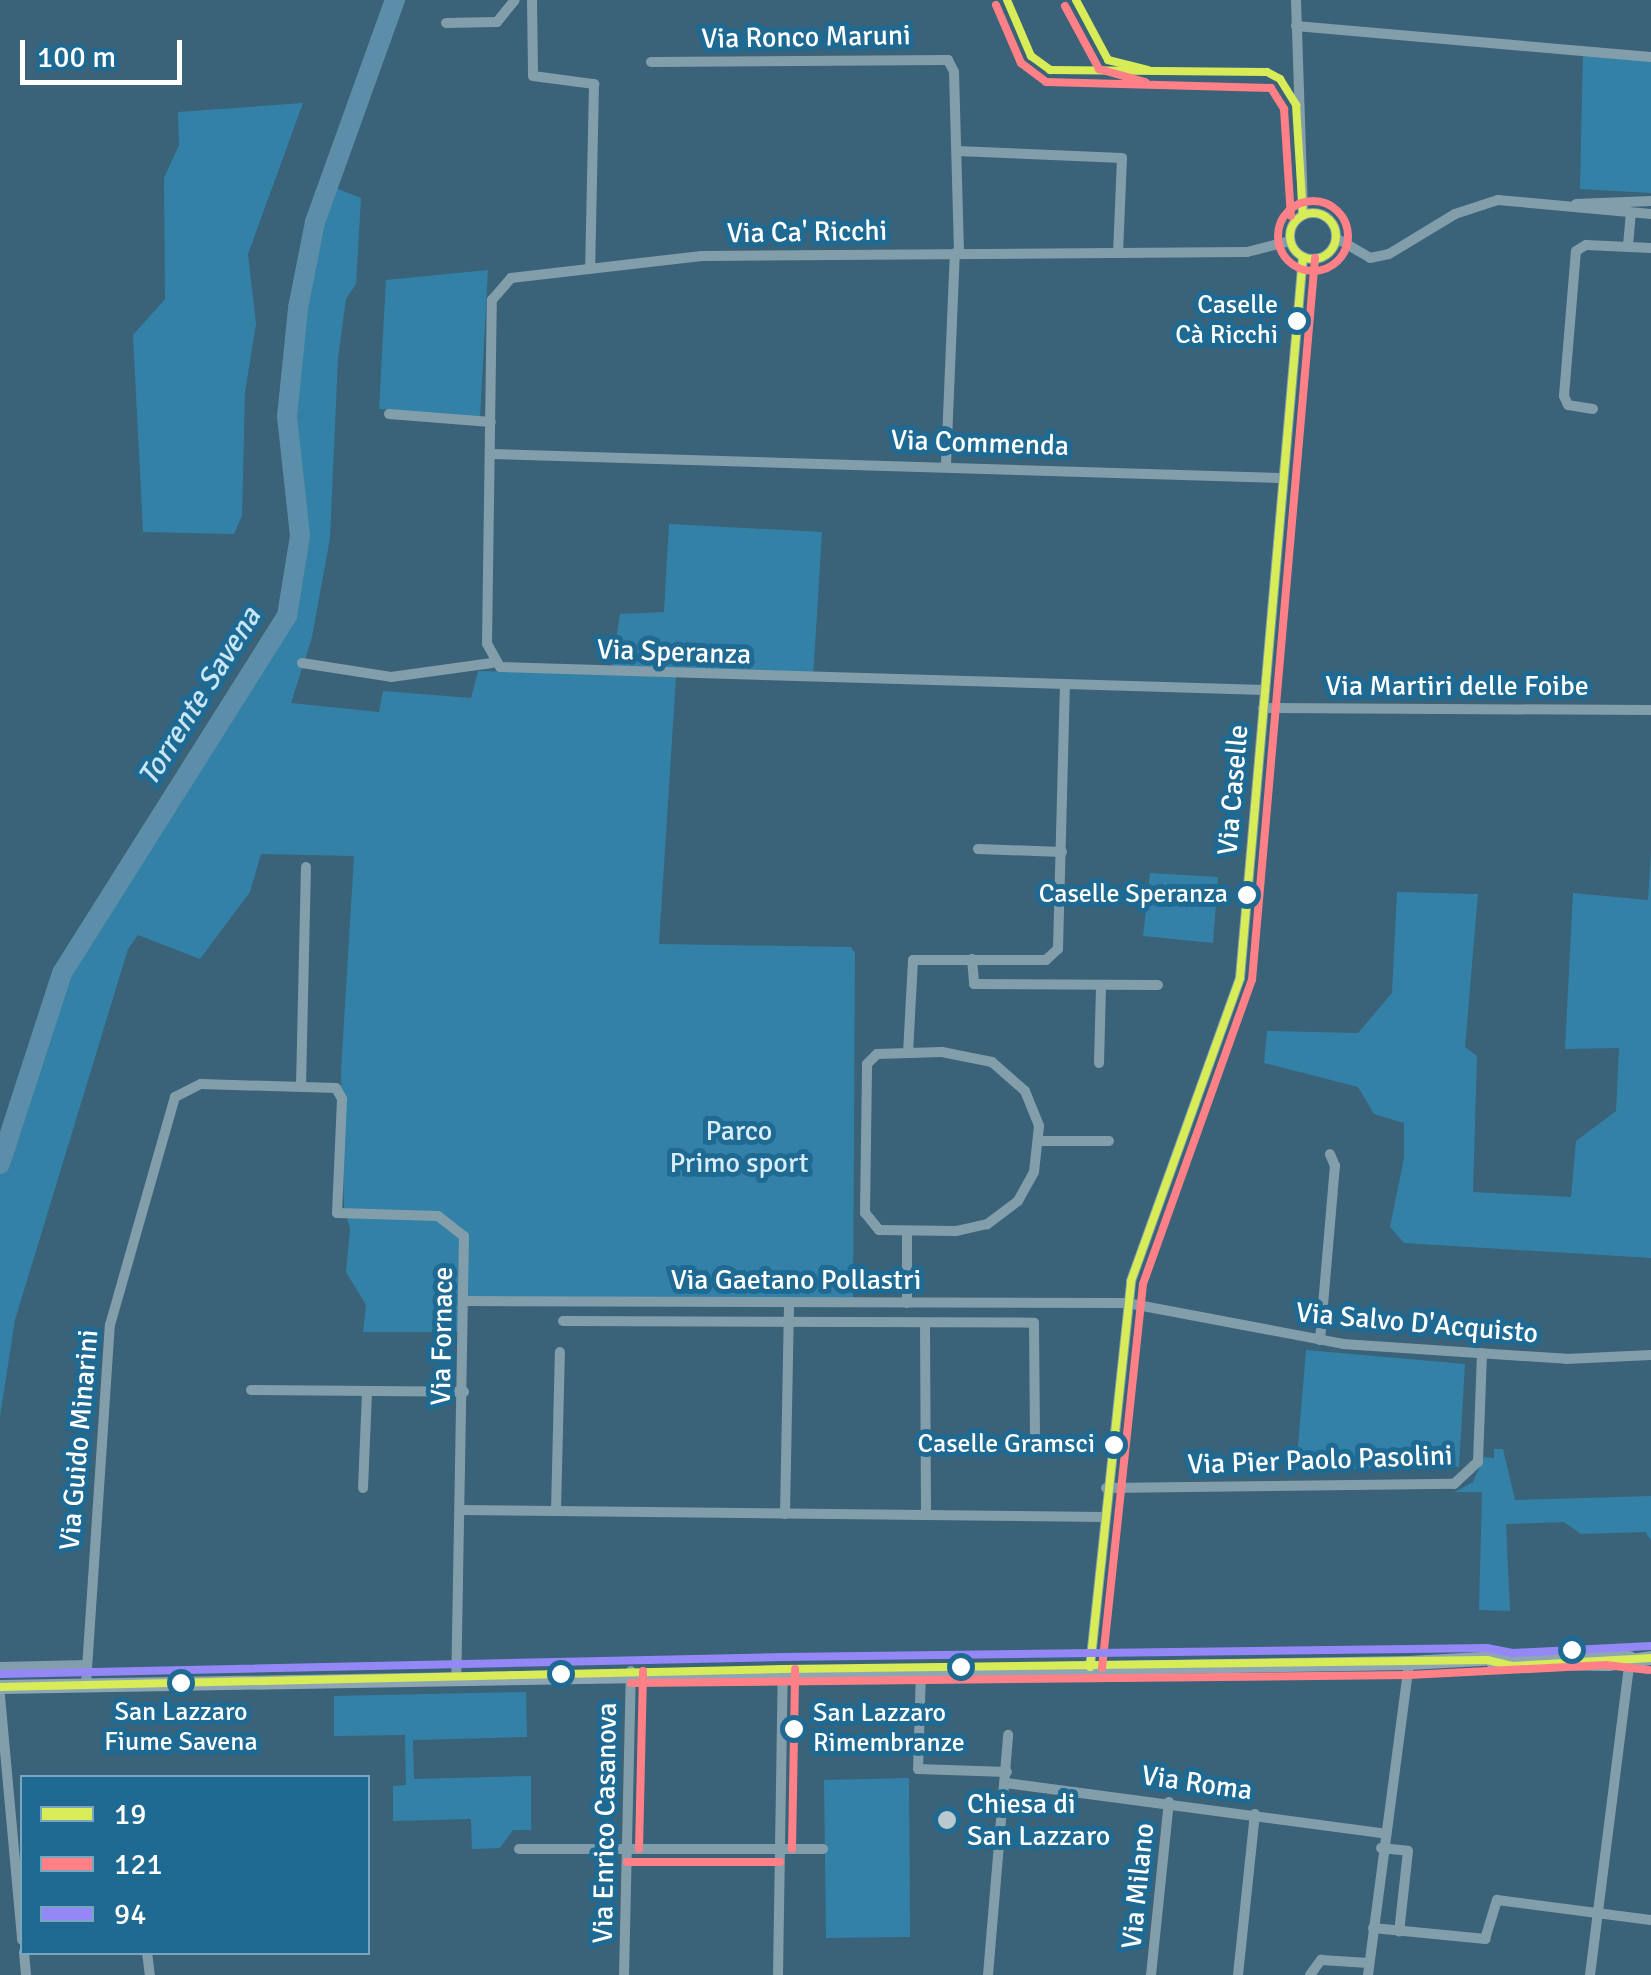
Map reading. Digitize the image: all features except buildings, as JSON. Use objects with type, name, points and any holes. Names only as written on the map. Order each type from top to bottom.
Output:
[{"type":"main road","points":[[0,1687],[631,1671],[1409,1663],[1607,1652],[1651,1658]]},
{"type":"street","points":[[446,23],[497,22],[516,0]]},
{"type":"street","points":[[532,0],[533,76],[594,84],[590,269]]},
{"type":"street","points":[[1296,0],[1303,215],[1290,241],[1303,257],[1354,252],[1389,254],[1480,204],[1651,201]]},
{"type":"street","points":[[1296,26],[1651,58]]},
{"type":"street","name":"Via Ronco Maruni","points":[[651,62],[948,60],[957,151],[957,253],[946,464]]},
{"type":"street","points":[[957,151],[1122,158],[1118,252]]},
{"type":"street","points":[[1576,204],[1651,214]]},
{"type":"street","points":[[1628,246],[1631,214]]},
{"type":"street","points":[[1303,215],[1330,220],[1336,238],[1354,252]]},
{"type":"street","points":[[1324,255],[1336,238]]},
{"type":"street","name":"Via Ca' Ricchi","points":[[491,422],[492,300],[500,284],[590,269],[723,255],[1248,252],[1290,241]]},
{"type":"street","points":[[1593,409],[1568,405],[1564,396],[1576,251],[1586,244],[1651,248]]},
{"type":"street","name":"Via Caselle","points":[[1090,1667],[1127,1303],[1144,1233],[1238,992],[1303,257]]},
{"type":"street","points":[[388,414],[491,422],[487,644],[492,663]]},
{"type":"street","name":"Via Commenda","points":[[491,454],[946,464],[1281,478]]},
{"type":"street","name":"Via Speranza","points":[[302,663],[391,677],[492,663],[513,670],[1264,690]]},
{"type":"street","points":[[908,1053],[910,964],[920,958],[1053,956],[1060,940],[1064,685]]},
{"type":"street","name":"Via Martiri delle Foibe","points":[[1262,708],[1651,710]]},
{"type":"street","points":[[978,849],[1062,852]]},
{"type":"street","points":[[301,1086],[306,867]]},
{"type":"street","points":[[972,959],[974,984],[1158,985]]},
{"type":"street","points":[[1099,1063],[1101,985]]},
{"type":"street","points":[[962,1053],[1000,1066],[1029,1098],[1041,1142],[1030,1183],[996,1218],[964,1230],[907,1232],[870,1226],[866,1190],[867,1064],[878,1054],[962,1053]]},
{"type":"street","name":"Via Fornace","points":[[180,1090],[336,1088],[342,1099],[337,1212],[438,1216],[457,1224],[466,1244],[456,1676]]},
{"type":"street","name":"Via Guido Minarini","points":[[86,1684],[110,1326],[180,1090]]},
{"type":"street","points":[[1041,1142],[1109,1141]]},
{"type":"street","points":[[1320,1340],[1335,1166],[1330,1154]]},
{"type":"street","points":[[907,1232],[907,1303]]},
{"type":"street","name":"Via Gaetano Pollastri","points":[[464,1301],[1127,1303]]},
{"type":"street","points":[[785,1514],[789,1302]]},
{"type":"street","name":"Via Salvo D'Acquisto","points":[[1127,1303],[1320,1340],[1482,1353],[1650,1356]]},
{"type":"street","points":[[563,1321],[1034,1324],[1035,1445],[925,1447]]},
{"type":"street","points":[[925,1323],[926,1515]]},
{"type":"street","points":[[556,1511],[560,1352]]},
{"type":"street","name":"Via Pier Paolo Pasolini","points":[[1106,1488],[1454,1484],[1471,1474],[1479,1457],[1482,1353]]},
{"type":"street","points":[[251,1390],[464,1392]]},
{"type":"street","points":[[363,1488],[367,1391]]},
{"type":"street","points":[[460,1510],[1104,1517]]},
{"type":"street","points":[[1590,1975],[1630,1658]]},
{"type":"street","points":[[1310,1975],[1321,1960],[1368,1969],[1382,1833],[1409,1663]]},
{"type":"street","points":[[0,1668],[87,1665]]},
{"type":"street","points":[[778,1975],[783,1669]]},
{"type":"street","name":"Via Roma","points":[[921,1670],[918,1770],[1006,1777],[1382,1833]]},
{"type":"street","name":"Via Enrico Casanova","points":[[624,1975],[631,1671]]},
{"type":"street","points":[[0,1696],[20,1918]]},
{"type":"street","points":[[988,1975],[1008,1734]]},
{"type":"street","name":"Via Milano","points":[[1152,1975],[1169,1802]]},
{"type":"street","points":[[1238,1975],[1256,1814]]},
{"type":"street","points":[[1381,1848],[1408,1851],[1399,1932]]},
{"type":"street","points":[[519,1849],[823,1850]]},
{"type":"street","points":[[1373,1928],[1485,1939],[1497,1900],[1651,1920]]},
{"type":"green space","points":[[1583,51],[1651,59],[1651,193],[1580,189]]},
{"type":"green space","points":[[303,103],[248,254],[256,324],[245,392],[242,516],[234,534],[143,532],[133,335],[165,299],[164,178],[179,145],[178,112]]},
{"type":"green space","name":"Parco Primo sport","points":[[328,185],[361,198],[356,284],[346,299],[338,358],[330,538],[312,637],[291,703],[379,712],[383,691],[471,698],[478,671],[611,674],[620,614],[664,612],[669,524],[822,532],[813,678],[676,677],[659,944],[851,947],[855,953],[853,1303],[460,1300],[459,1332],[363,1332],[366,1305],[346,1272],[350,1229],[344,1207],[341,1071],[354,856],[261,854],[250,892],[200,959],[138,935],[128,949],[15,1320],[0,1416],[0,1164],[62,973],[287,616],[300,536],[287,417],[298,308]]},
{"type":"green space","points":[[488,270],[480,417],[379,409],[386,280]]},
{"type":"green space","points":[[1651,853],[1651,1258],[1404,1243],[1390,1227],[1404,1158],[1404,1123],[1374,1114],[1358,1087],[1264,1063],[1267,1031],[1358,1033],[1392,993],[1397,892],[1478,894],[1465,1047],[1477,1056],[1473,1192],[1571,1197],[1576,1141],[1616,1111],[1619,1048],[1565,1049],[1573,893],[1648,900]]},
{"type":"green space","points":[[1150,873],[1218,877],[1213,943],[1143,936]]},
{"type":"green space","points":[[1306,1350],[1465,1364],[1459,1467],[1296,1470]]},
{"type":"green space","points":[[1494,1449],[1503,1449],[1515,1500],[1651,1496],[1651,1540],[1645,1532],[1581,1534],[1564,1522],[1506,1524],[1510,1611],[1479,1610],[1482,1492],[1455,1492],[1473,1482],[1484,1457],[1494,1458]]},
{"type":"green space","points":[[526,1692],[527,1737],[413,1740],[414,1779],[531,1776],[531,1830],[513,1830],[500,1848],[472,1849],[471,1819],[393,1821],[393,1786],[406,1785],[405,1735],[334,1736],[334,1696]]},
{"type":"green space","points":[[909,1778],[910,1937],[826,1938],[824,1780]]},
{"type":"waterway","name":"Torrente Savena","points":[[0,1164],[62,973],[287,616],[300,536],[287,417],[298,308],[315,222],[395,0]]},
{"type":"transit line","name":"19","points":[[1007,0],[1031,56],[1050,70],[1267,72],[1280,79],[1296,105],[1303,215]]},
{"type":"transit line","name":"19","points":[[1076,0],[1108,60],[1148,70]]},
{"type":"transit line","name":"121","points":[[996,5],[1021,63],[1046,82],[1271,88],[1284,109],[1291,216]]},
{"type":"transit line","name":"121","points":[[1065,6],[1099,69],[1145,82]]},
{"type":"transit line","name":"121","points":[[1313,201],[1338,211],[1348,236],[1338,261],[1313,271],[1288,261],[1278,236],[1288,211],[1313,201]]},
{"type":"transit line","name":"19","points":[[1313,213],[1329,220],[1336,236],[1329,252],[1313,259],[1297,252],[1290,236],[1297,220],[1313,213]]},
{"type":"transit line","name":"19","points":[[1090,1667],[1131,1281],[1240,978],[1303,257]]},
{"type":"transit line","name":"121","points":[[1102,1668],[1143,1284],[1252,980],[1315,258]]},
{"type":"transit line","name":"94","points":[[0,1674],[783,1657],[1487,1648],[1513,1653],[1650,1646]]},
{"type":"transit line","name":"19","points":[[0,1687],[783,1669],[1487,1660],[1512,1666],[1651,1658]]},
{"type":"transit line","name":"121","points":[[631,1683],[1409,1675],[1606,1665],[1649,1670]]},
{"type":"transit line","name":"121","points":[[792,1849],[795,1669]]},
{"type":"transit line","name":"121","points":[[639,1849],[643,1671]]},
{"type":"transit line","name":"121","points":[[627,1862],[780,1862]]},
{"type":"place","name":"Caselle Cà Ricchi","points":[[1297,321]]},
{"type":"place","name":"Caselle Speranza","points":[[1247,895]]},
{"type":"place","name":"Caselle Gramsci","points":[[1114,1445]]},
{"type":"place","name":"San Lazzaro Fiume Savena","points":[[181,1683]]},
{"type":"place","name":"San Lazzaro Rimembranze","points":[[794,1729]]},
{"type":"place","name":"Chiesa di San Lazzaro","points":[[947,1820]]}]
